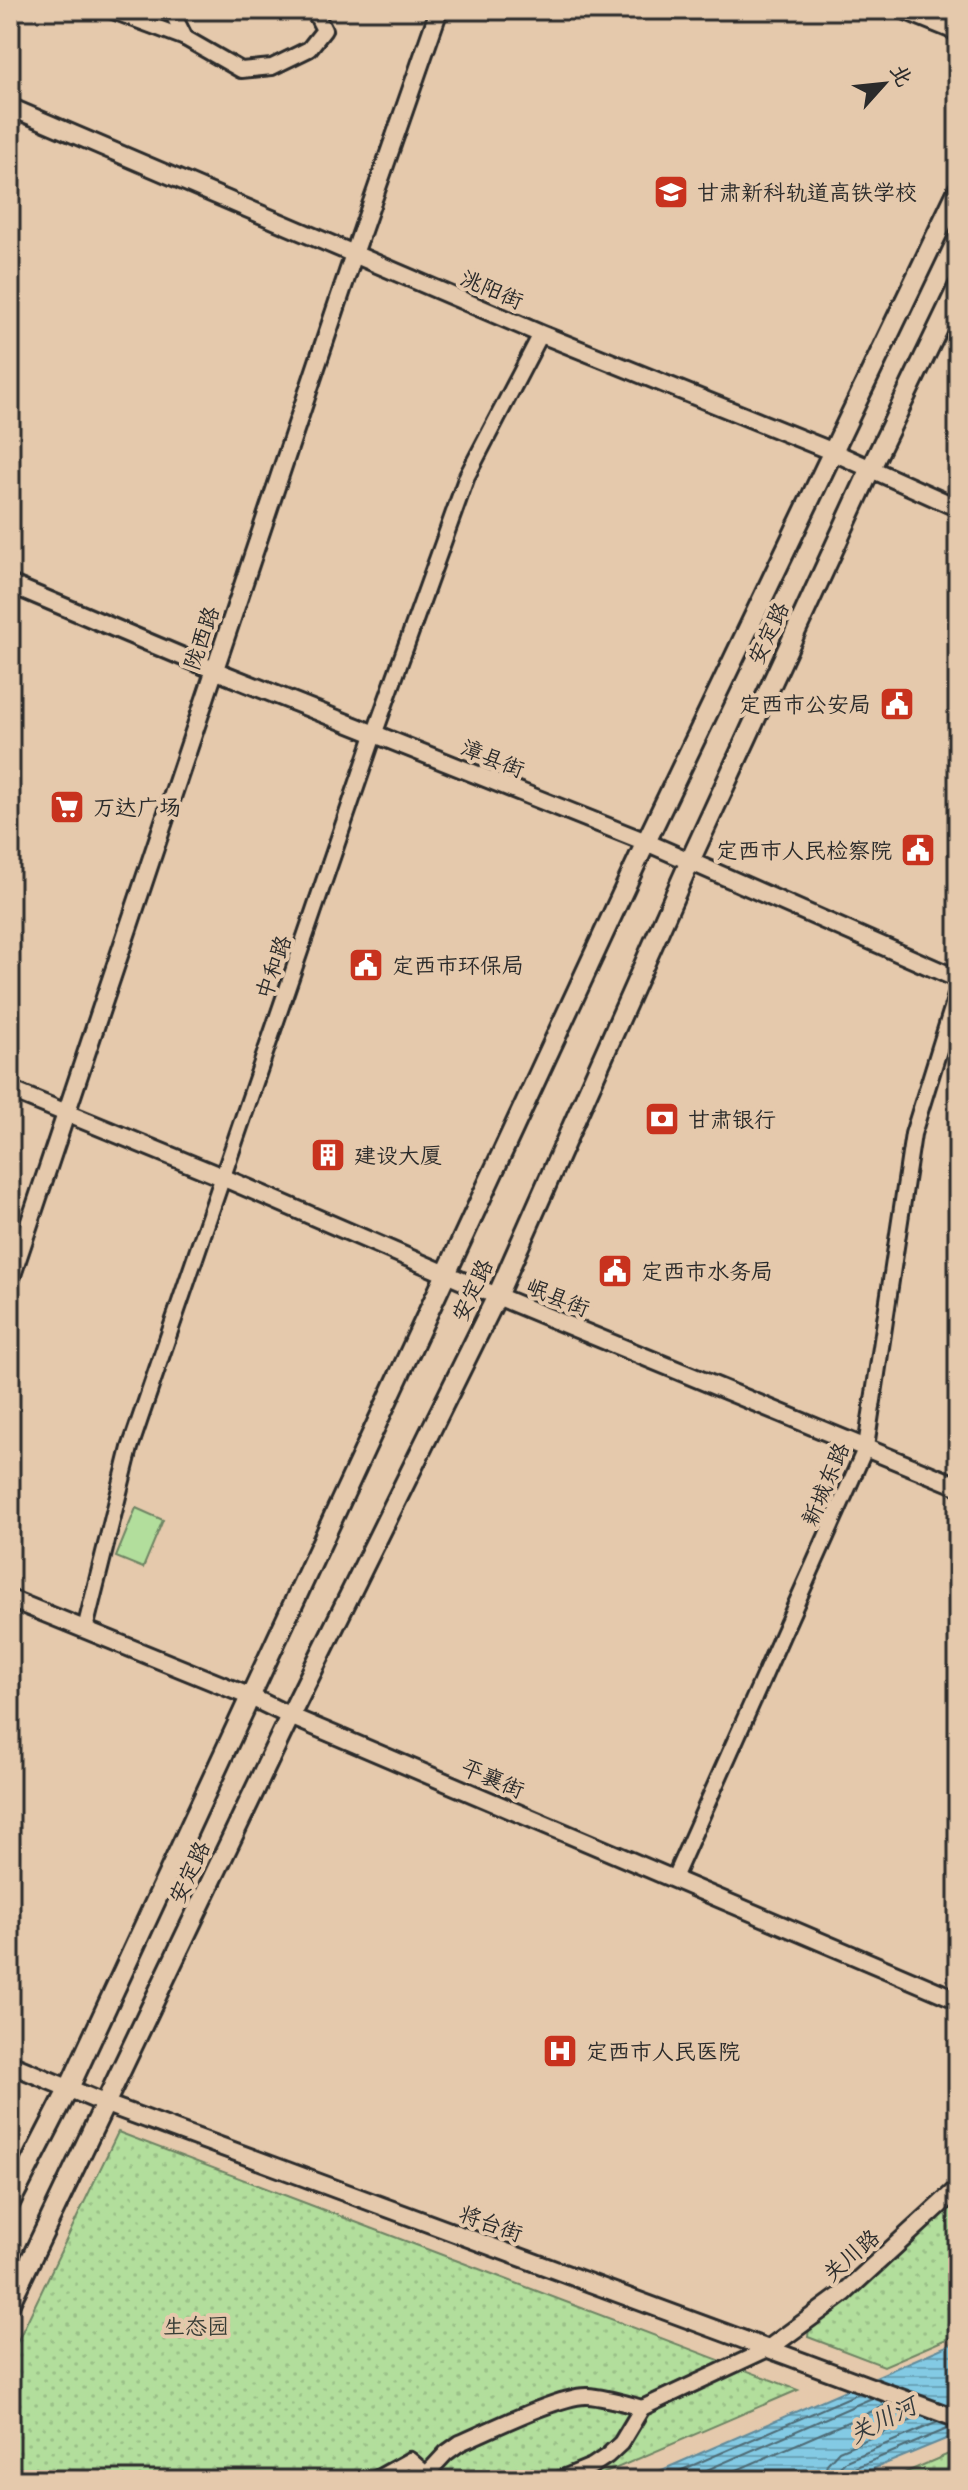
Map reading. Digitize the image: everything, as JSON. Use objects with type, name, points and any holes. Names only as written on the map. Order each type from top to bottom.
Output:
[{"type":"main road","name":"安定路","points":[[10,2203],[69,2088],[646,842],[958,190]]},
{"type":"main road","name":"安定路","points":[[10,2303],[290,1716],[497,1296],[690,861],[958,287]]},
{"type":"street","points":[[110,10],[185,38],[241,70],[272,67],[309,49],[324,30],[314,10]]},
{"type":"street","points":[[171,10],[185,38]]},
{"type":"street","name":"陇西路","points":[[10,1281],[354,254],[439,10]]},
{"type":"street","points":[[904,10],[958,32]]},
{"type":"street","name":"洮阳街","points":[[10,107],[541,334],[831,451],[958,508]]},
{"type":"street","name":"中和路","points":[[85,1629],[130,1448],[374,735],[467,476],[541,334]]},
{"type":"street","name":"漳县街","points":[[10,584],[374,735],[646,842],[958,979]]},
{"type":"street","name":"新城东路","points":[[674,1878],[866,1447],[913,1134],[958,989]]},
{"type":"street","name":"岷县街","points":[[10,1090],[958,1486]]},
{"type":"street","name":"平襄街","points":[[10,1599],[251,1697],[958,2000]]},
{"type":"street","name":"将台街","points":[[10,2064],[106,2104],[958,2419]]},
{"type":"street","name":"关川路","points":[[768,2349],[844,2293],[958,2188]]},
{"type":"street","points":[[558,2480],[607,2456],[621,2443],[642,2408],[768,2349]]},
{"type":"street","points":[[374,2480],[410,2460],[424,2477],[460,2443],[565,2399],[585,2396],[604,2398],[642,2408]]},
{"type":"green space","points":[[136,1508],[163,1520],[143,1568],[116,1557]]},
{"type":"green space","name":"生态园","points":[[118,2132],[798,2390],[589,2480],[10,2480],[10,2357]]},
{"type":"green space","points":[[958,2200],[958,2334],[884,2366],[808,2337],[809,2328],[878,2275]]},
{"type":"green space","points":[[958,2450],[958,2480],[888,2480]]},
{"type":"water","name":"关川河","points":[[958,2341],[958,2434],[846,2480],[639,2480]]},
{"type":"place","name":"甘肃新科轨道高铁学校","points":[[671,192]]},
{"type":"place","name":"定西市公安局","points":[[897,704]]},
{"type":"place","name":"万达广场","points":[[67,807]]},
{"type":"place","name":"定西市人民检察院","points":[[918,850]]},
{"type":"place","name":"定西市环保局","points":[[366,965]]},
{"type":"place","name":"甘肃银行","points":[[662,1119]]},
{"type":"place","name":"建设大厦","points":[[328,1155]]},
{"type":"place","name":"定西市水务局","points":[[615,1271]]},
{"type":"place","name":"定西市人民医院","points":[[560,2051]]}]
